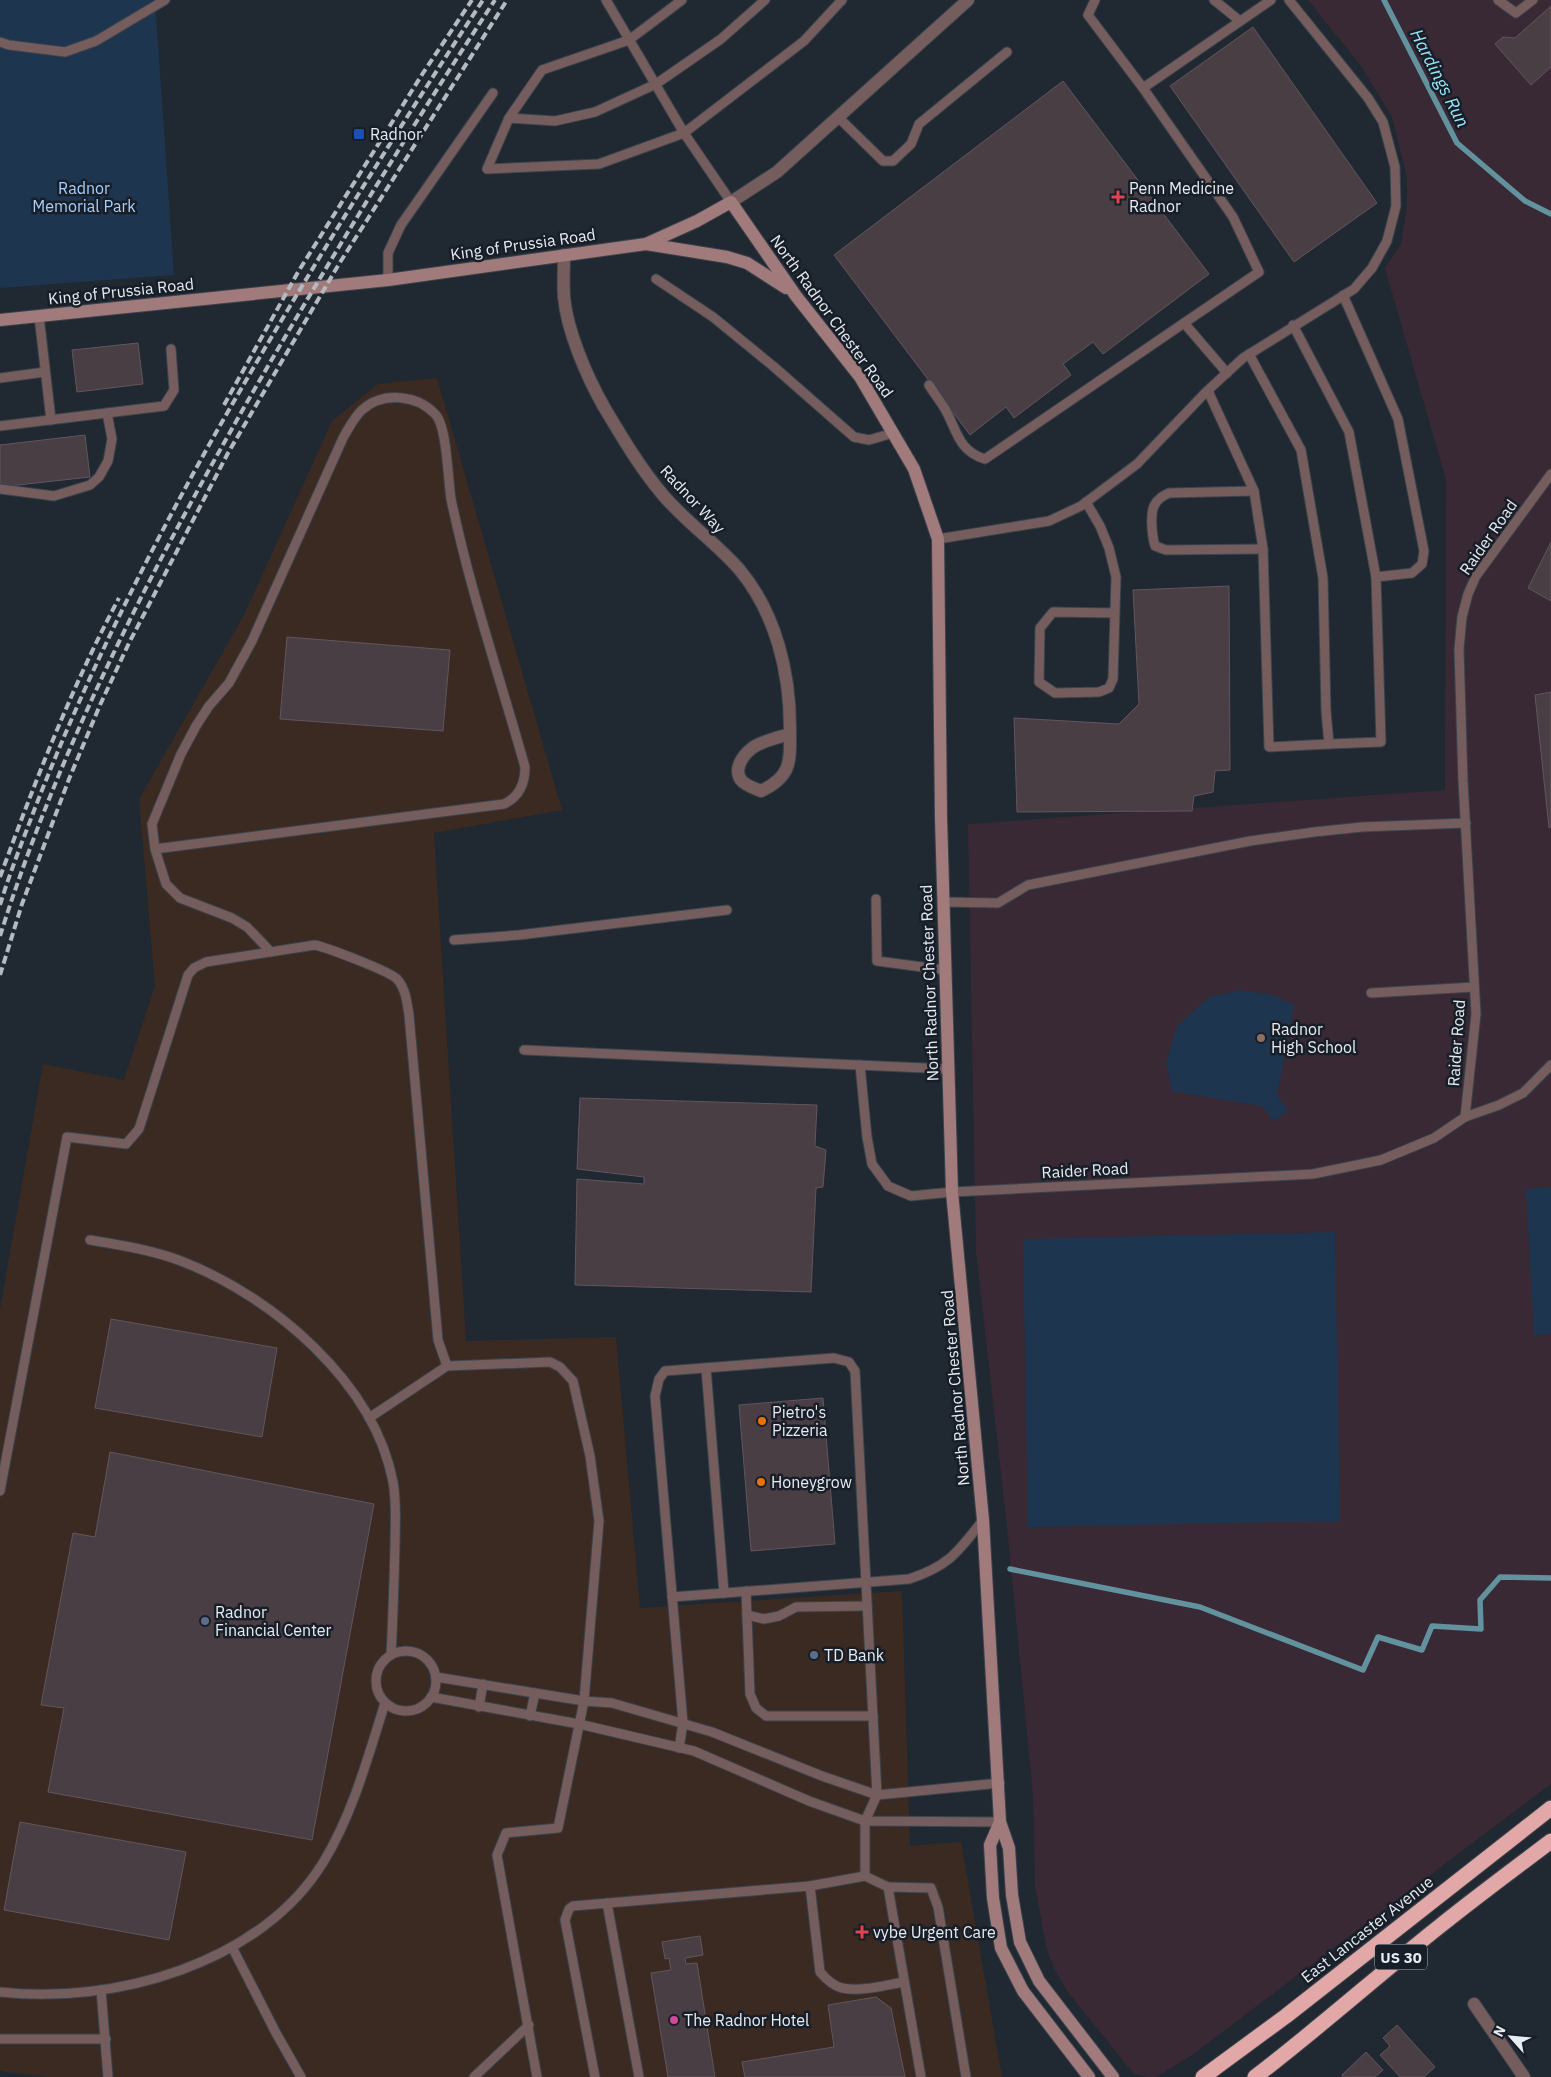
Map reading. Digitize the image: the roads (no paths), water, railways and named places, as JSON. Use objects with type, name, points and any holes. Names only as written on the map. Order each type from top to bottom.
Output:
[{"type":"highway","name":"East Lancaster Avenue","points":[[1203,2077],[1286,2016],[1342,1970],[1551,1808]]},
{"type":"highway","name":"US 30","points":[[1255,2077],[1312,2034],[1359,1992],[1441,1925],[1551,1841]]},
{"type":"main road","name":"King of Prussia Road","points":[[0,320],[388,280],[646,244],[697,221],[731,202]]},
{"type":"main road","name":"North Radnor Chester Road","points":[[731,202],[796,296],[860,377],[914,469],[938,539],[943,902],[952,1192],[984,1520],[1000,1783],[1000,1822],[1009,1848],[1012,1895],[1020,1942],[1039,1981],[1113,2077]]},
{"type":"main road","points":[[646,244],[728,257],[747,263],[772,277],[796,296]]},
{"type":"main road","name":"North Radnor Chester Road","points":[[1000,1822],[990,1845],[994,1898],[1002,1948],[1023,1991],[1089,2077]]},
{"type":"street","name":"King of Prussia Road","points":[[731,202],[777,172],[968,0]]},
{"type":"street","name":"Radnor Way","points":[[564,255],[564,298],[577,349],[603,404],[635,457],[661,493],[738,569],[760,601],[778,644],[790,701],[790,734],[790,758],[785,773],[775,784],[761,791],[749,787],[740,780],[738,771],[742,759],[747,752],[758,745],[790,734]]},
{"type":"street","points":[[1474,2004],[1524,2077]]},
{"type":"lane","points":[[0,42],[9,45],[65,52],[96,42],[165,0]]},
{"type":"lane","points":[[606,0],[684,133],[731,202]]},
{"type":"lane","points":[[682,0],[629,40],[542,70],[509,118],[487,170],[599,164],[684,133],[804,41],[842,0]]},
{"type":"lane","points":[[509,118],[555,121],[594,112],[656,84],[721,39],[765,0]]},
{"type":"lane","points":[[929,385],[946,410],[957,436],[972,455],[985,459],[1259,272],[1233,217],[1088,15],[1094,0]]},
{"type":"lane","points":[[1214,0],[1240,21]]},
{"type":"lane","points":[[1142,88],[1271,0]]},
{"type":"lane","points":[[938,539],[1049,522],[1086,502],[1136,464],[1208,390],[1249,354],[1354,289],[1372,268],[1387,241],[1396,206],[1395,166],[1382,122],[1368,98],[1289,0]]},
{"type":"lane","points":[[1498,0],[1516,13],[1533,0]]},
{"type":"lane","points":[[838,117],[883,161],[893,162],[911,144],[919,124],[1007,52]]},
{"type":"lane","points":[[388,280],[388,253],[401,225],[493,93]]},
{"type":"lane","points":[[656,279],[713,316],[774,366],[854,437],[869,440],[893,433]]},
{"type":"lane","points":[[1343,295],[1398,419],[1424,552],[1422,564],[1412,573],[1376,577]]},
{"type":"lane","points":[[39,316],[51,420]]},
{"type":"lane","points":[[1184,323],[1227,373]]},
{"type":"lane","points":[[1208,390],[1254,492],[1263,549],[1269,747],[1381,742],[1376,577],[1349,432],[1293,325]]},
{"type":"lane","points":[[0,426],[164,406],[174,390],[171,348]]},
{"type":"lane","points":[[1249,354],[1301,450],[1323,578],[1326,711],[1329,744]]},
{"type":"lane","points":[[0,378],[45,372]]},
{"type":"lane","points":[[155,849],[504,804],[511,801],[518,792],[525,778],[525,767],[456,520],[443,431],[437,415],[420,403],[409,399],[387,398],[364,408],[354,418],[343,438],[252,641],[230,683],[209,706],[181,754],[152,824],[155,849],[166,884],[180,898],[232,918],[247,927],[271,952]]},
{"type":"lane","points":[[0,489],[54,496],[90,485],[100,477],[108,461],[112,439],[107,413]]},
{"type":"lane","name":"Raider Road","points":[[860,1065],[867,1137],[872,1164],[888,1186],[911,1196],[952,1192],[1313,1174],[1381,1160],[1434,1138],[1465,1116],[1476,1014],[1459,650],[1462,617],[1468,594],[1476,576],[1549,480]]},
{"type":"lane","points":[[1254,492],[1169,493],[1159,498],[1153,506],[1152,536],[1155,546],[1166,550],[1263,549]]},
{"type":"lane","points":[[1086,502],[1100,526],[1109,548],[1116,577],[1114,679],[1110,688],[1099,692],[1055,693],[1039,682],[1040,628],[1053,612],[1115,613]]},
{"type":"lane","points":[[943,902],[998,903],[1028,885],[1250,841],[1362,827],[1466,823]]},
{"type":"lane","points":[[876,899],[877,960],[945,970]]},
{"type":"lane","points":[[454,940],[520,935],[727,910]]},
{"type":"lane","points":[[0,1491],[67,1137],[126,1144],[139,1130],[188,975],[194,968],[206,962],[315,945],[329,948],[396,978],[405,992],[410,1015],[438,1340],[446,1366]]},
{"type":"lane","points":[[1371,993],[1474,988]]},
{"type":"lane","points":[[524,1050],[948,1069]]},
{"type":"lane","points":[[1465,1116],[1499,1105],[1523,1093],[1551,1065]]},
{"type":"lane","points":[[90,1240],[160,1254],[181,1261],[243,1292],[265,1306],[308,1342],[350,1390],[369,1418],[382,1444],[393,1482],[395,1519],[392,1655]]},
{"type":"lane","points":[[679,1748],[683,1723],[655,1396],[659,1379],[665,1371],[834,1358],[850,1362],[856,1371],[877,1795],[865,1820],[865,1876]]},
{"type":"lane","points":[[369,1418],[446,1366],[550,1362],[560,1367],[573,1382],[590,1456],[599,1521],[584,1701],[558,1828],[506,1833],[498,1855],[537,2077]]},
{"type":"lane","points":[[706,1368],[724,1592]]},
{"type":"lane","points":[[672,1596],[908,1579],[936,1569],[944,1564],[961,1548],[984,1520]]},
{"type":"lane","points":[[746,1591],[750,1694],[756,1708],[766,1716],[873,1716]]},
{"type":"lane","points":[[747,1615],[764,1620],[779,1616],[796,1607],[867,1606]]},
{"type":"lane","points":[[401,1652],[411,1652],[420,1655],[428,1661],[436,1677],[431,1697],[422,1707],[402,1711],[393,1709],[385,1703],[376,1687],[376,1678],[384,1661],[392,1655],[401,1652]]},
{"type":"lane","points":[[436,1677],[584,1701],[612,1703],[712,1732],[822,1776],[877,1795],[1000,1783]]},
{"type":"lane","points":[[479,1706],[483,1684]]},
{"type":"lane","points":[[530,1716],[535,1693]]},
{"type":"lane","points":[[431,1697],[579,1724],[694,1751],[809,1801],[865,1820],[1000,1822]]},
{"type":"lane","points":[[0,1992],[43,1995],[101,1990],[166,1975],[232,1947],[280,1914],[309,1883],[336,1840],[350,1807],[385,1703]]},
{"type":"lane","points":[[595,2077],[565,1920],[569,1909],[579,1904],[810,1886],[865,1876],[888,1887],[931,1888],[938,1907],[966,2077]]},
{"type":"lane","points":[[810,1886],[820,1972],[830,1982],[842,1988],[858,1988],[904,1982]]},
{"type":"lane","points":[[888,1887],[921,2077]]},
{"type":"lane","points":[[607,1903],[639,2077]]},
{"type":"lane","points":[[232,1947],[301,2077]]},
{"type":"lane","points":[[101,1990],[108,2077]]},
{"type":"lane","points":[[474,2077],[529,2025]]},
{"type":"lane","points":[[0,2039],[106,2039]]},
{"type":"waterway","name":"Hardings Run","points":[[1384,0],[1457,143],[1525,201],[1551,214]]},
{"type":"waterway","points":[[1010,1569],[1200,1607],[1363,1670],[1378,1637],[1422,1650],[1432,1626],[1481,1629],[1480,1600],[1500,1577],[1551,1578]]},
{"type":"railway","points":[[224,405],[298,272],[423,73],[472,0]]},
{"type":"railway","points":[[0,905],[35,808],[76,709],[121,612],[170,516],[253,368],[317,262],[382,156],[483,0]]},
{"type":"railway","points":[[0,936],[50,797],[78,730],[141,597],[175,532],[246,404],[306,302],[430,100],[495,0]]},
{"type":"railway","points":[[0,975],[22,904],[69,779],[100,705],[129,643],[228,453],[339,264],[507,0]]},
{"type":"railway","points":[[0,877],[69,701],[119,598]]},
{"type":"place","name":"Radnor","points":[[359,134]]},
{"type":"place","name":"Penn Medicine Radnor","points":[[1118,197]]},
{"type":"place","name":"Radnor High School","points":[[1261,1038]]},
{"type":"place","name":"Pietro's Pizzeria","points":[[762,1421]]},
{"type":"place","name":"Honeygrow","points":[[761,1482]]},
{"type":"place","name":"Radnor Financial Center","points":[[205,1621]]},
{"type":"place","name":"TD Bank","points":[[814,1655]]},
{"type":"place","name":"vybe Urgent Care","points":[[862,1932]]},
{"type":"place","name":"The Radnor Hotel","points":[[674,2020]]},
{"type":"park label","name":"Radnor Memorial Park","points":[[84,197]]}]
